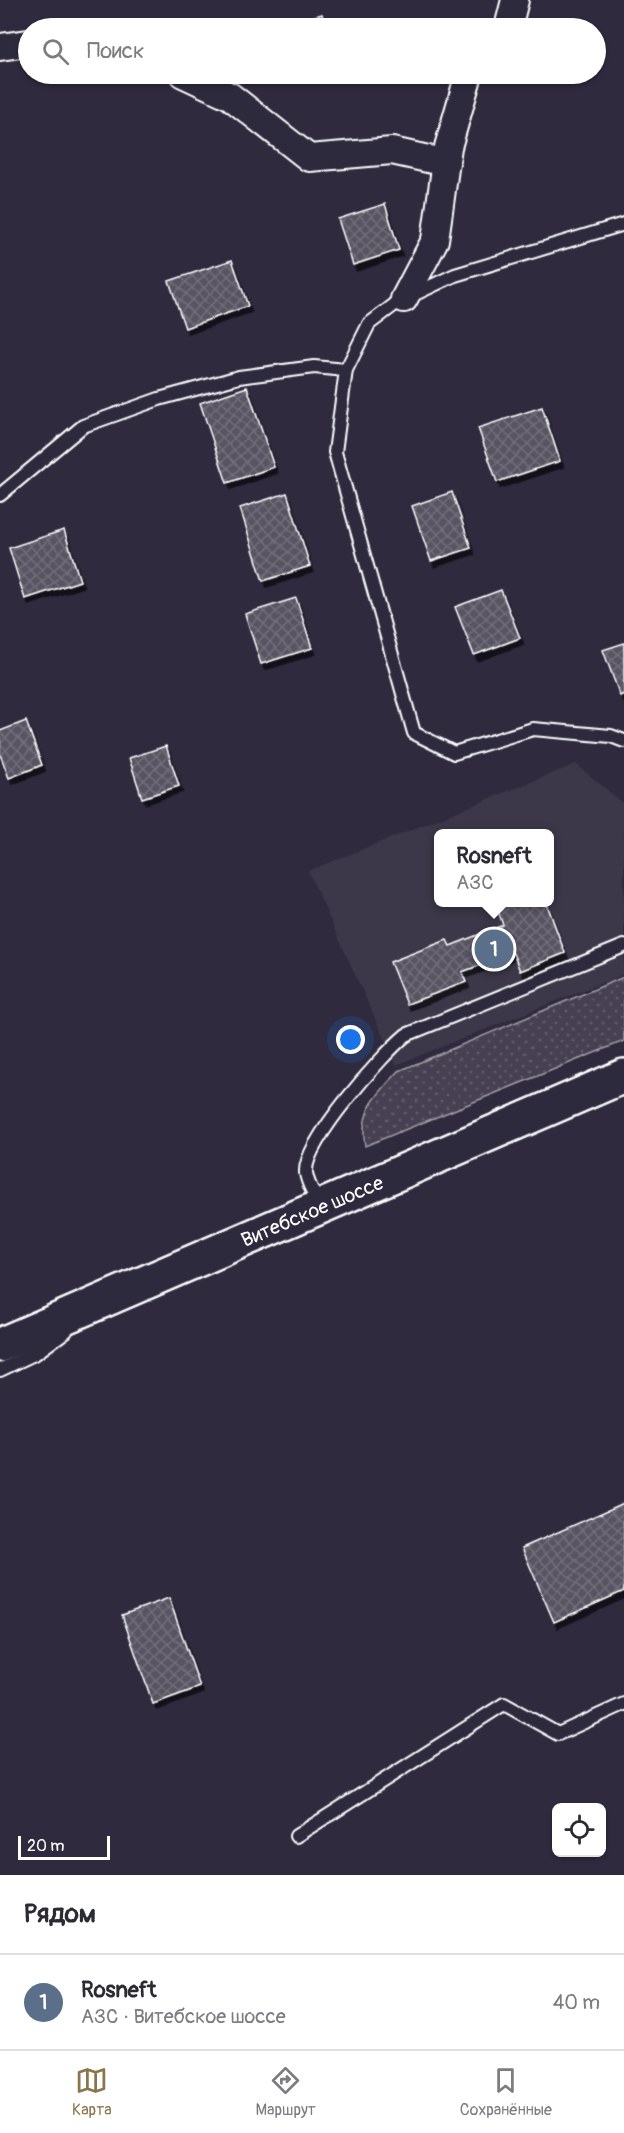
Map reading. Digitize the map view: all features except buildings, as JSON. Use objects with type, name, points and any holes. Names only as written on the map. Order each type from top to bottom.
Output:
[{"type":"main road","name":"Витебское шоссе","points":[[0,1345],[624,1076]]},
{"type":"street","points":[[510,18],[515,0]]},
{"type":"street","points":[[0,47],[18,44]]},
{"type":"street","points":[[204,84],[230,96],[309,158],[392,151],[446,163]]},
{"type":"street","points":[[404,299],[435,240],[448,147],[466,84]]},
{"type":"lane","points":[[624,224],[455,275],[404,299],[369,324],[346,370],[334,452],[414,733],[454,753],[533,729],[611,736],[624,741]]},
{"type":"lane","points":[[0,495],[83,426],[159,399],[239,376],[314,367],[346,370]]},
{"type":"lane","points":[[320,1207],[305,1172],[311,1147],[384,1053],[406,1035],[624,946]]},
{"type":"lane","points":[[0,1370],[36,1353],[109,1299]]},
{"type":"lane","points":[[296,1836],[504,1704],[558,1734],[624,1704]]},
{"type":"shaded area","points":[[576,764],[624,804],[624,974],[396,1065],[308,871]]},
{"type":"shaded area","points":[[624,977],[624,1041],[365,1146],[365,1123],[371,1104],[399,1071]]},
{"type":"place","name":"Rosneft","points":[[494,949]]}]
